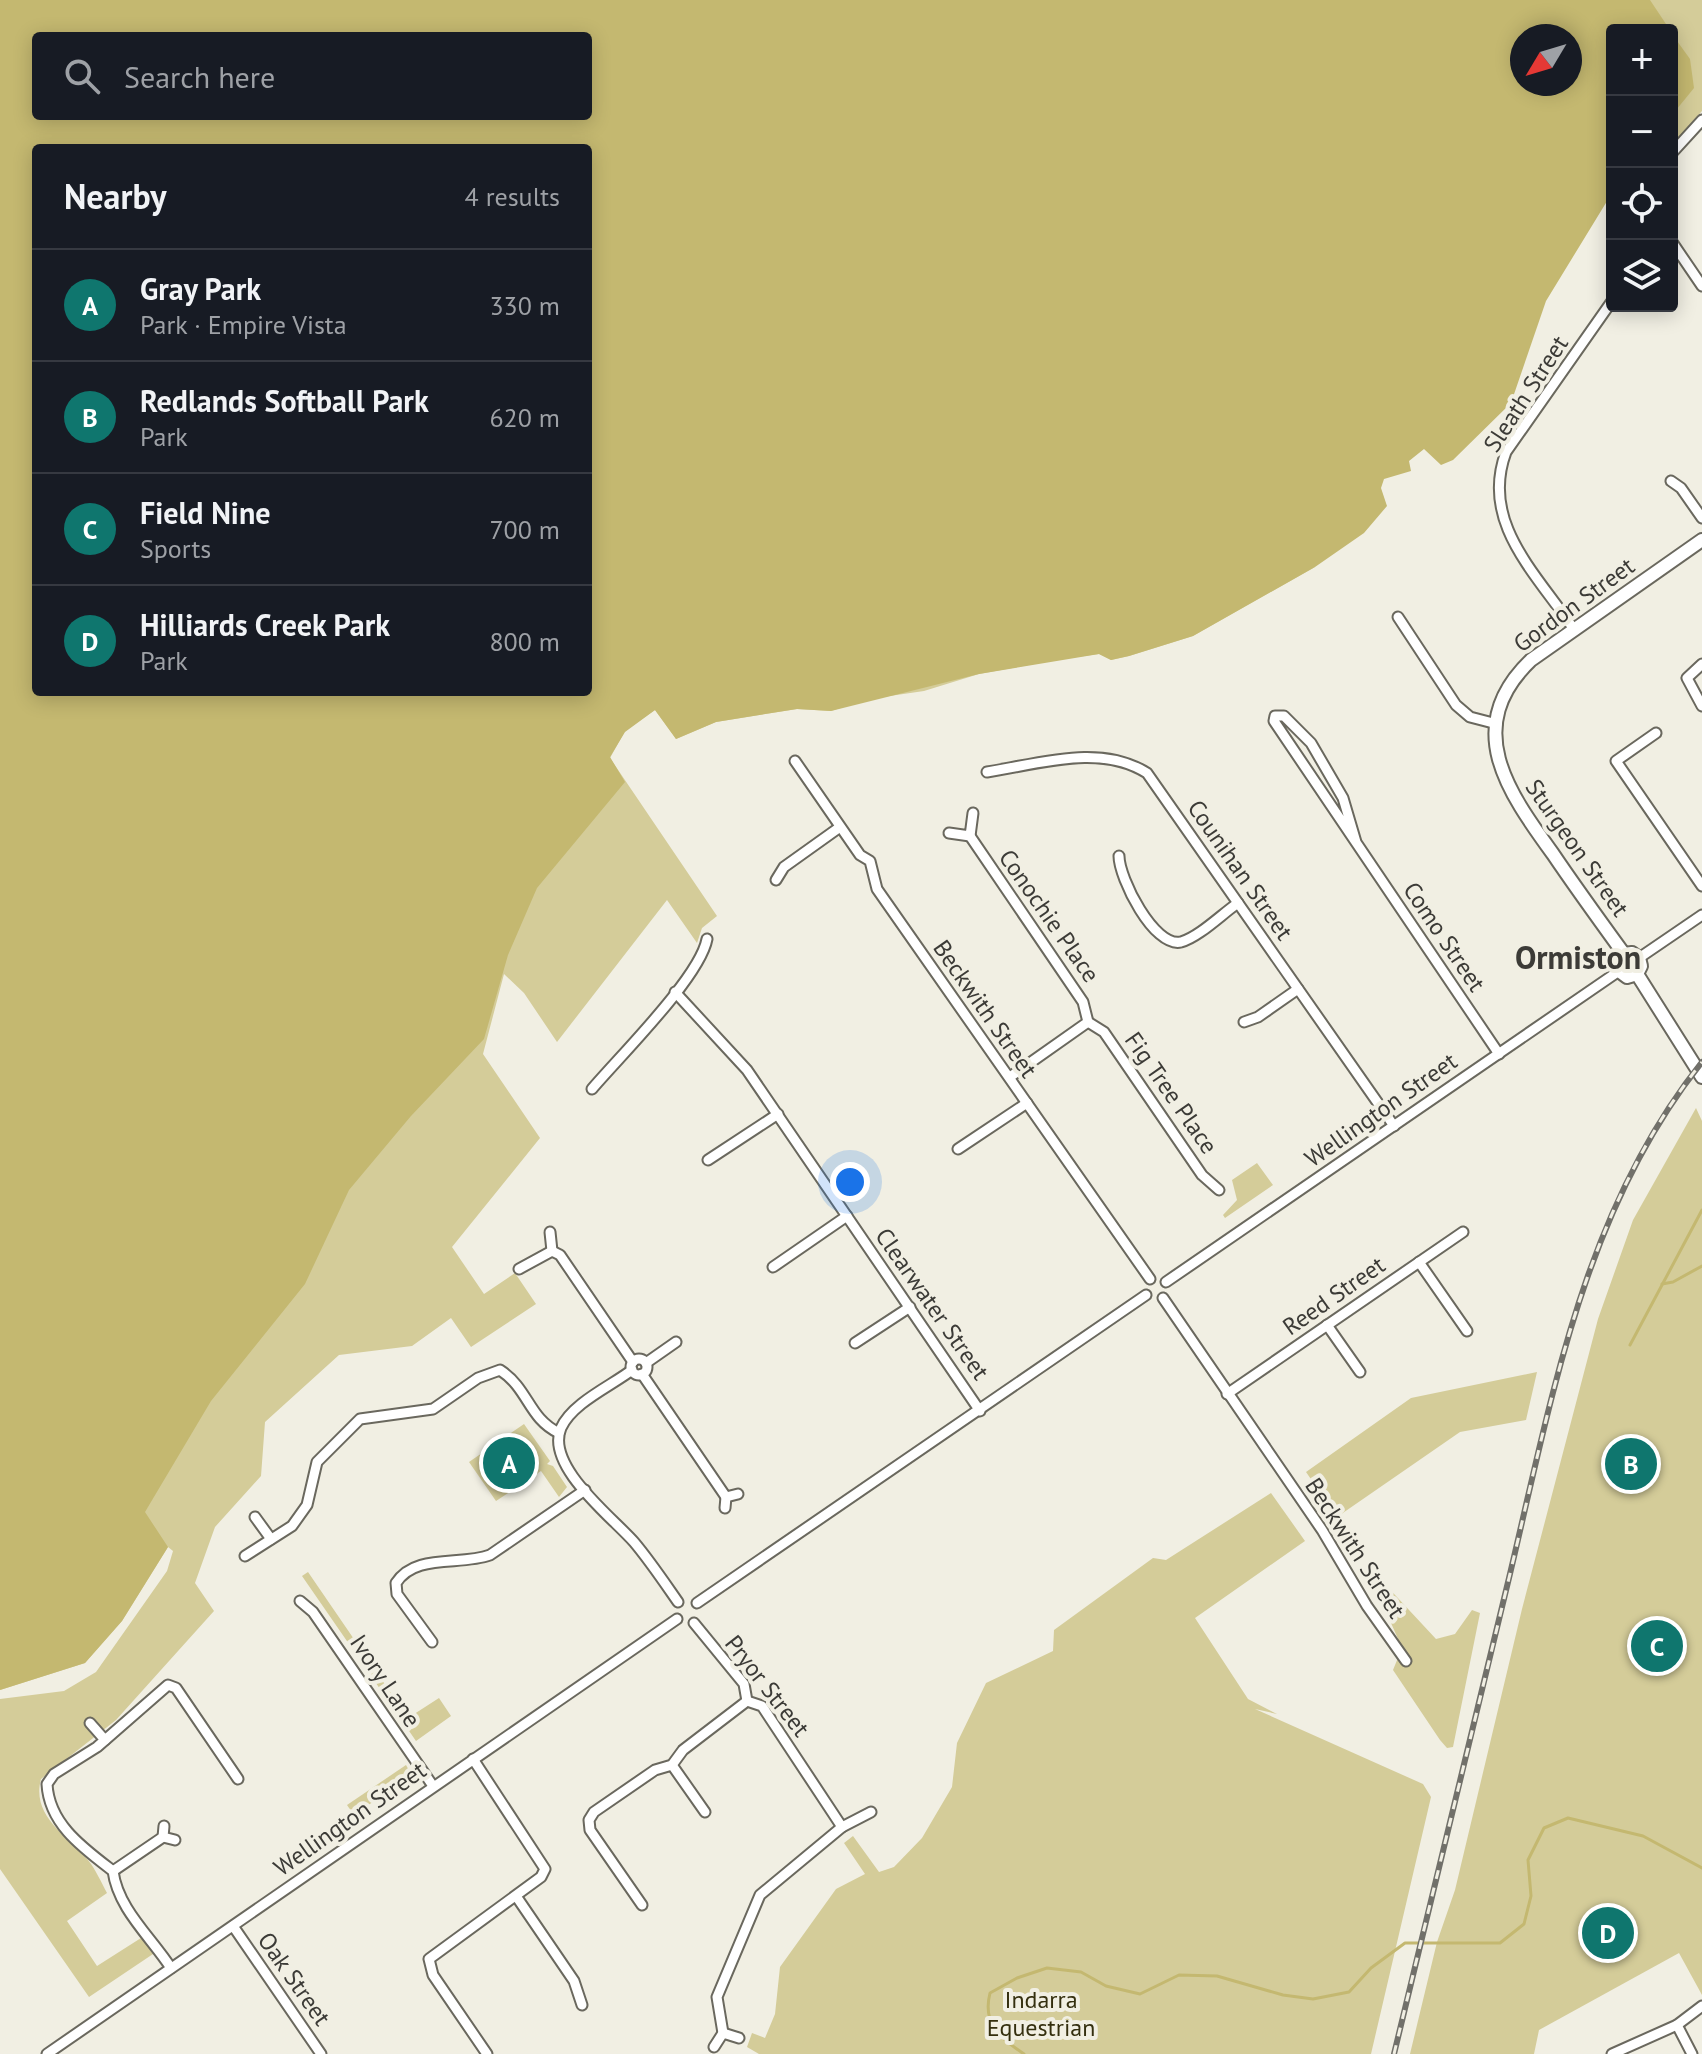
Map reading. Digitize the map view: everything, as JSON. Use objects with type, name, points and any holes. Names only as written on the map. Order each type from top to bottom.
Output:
[{"type":"street","points":[[1678,146],[1702,120]]},
{"type":"street","points":[[1678,251],[1702,286]]},
{"type":"street","name":"Sleath Street","points":[[1573,628],[1505,528],[1498,503],[1497,477],[1506,452],[1606,309]]},
{"type":"street","points":[[1671,481],[1681,488],[1702,518]]},
{"type":"street","name":"Gordon Street","points":[[1497,724],[1503,701],[1521,669],[1573,628],[1702,540]]},
{"type":"street","points":[[1398,617],[1456,705],[1470,717],[1497,724]]},
{"type":"street","points":[[1702,664],[1687,678],[1702,706]]},
{"type":"street","name":"Como Street","points":[[1356,842],[1343,798],[1311,743],[1284,716],[1275,716],[1274,721],[1499,1054]]},
{"type":"street","name":"Sturgeon Street","points":[[1497,724],[1498,763],[1511,794],[1624,954]]},
{"type":"street","points":[[1656,733],[1616,761],[1702,886]]},
{"type":"street","name":"Counihan Street","points":[[987,772],[1089,756],[1133,764],[1147,773],[1394,1126]]},
{"type":"street","name":"Beckwith Street","points":[[795,761],[860,855],[870,861],[877,889],[1150,1279]]},
{"type":"street","name":"Conochie Place","points":[[973,813],[970,836],[1083,1002],[1088,1022],[1010,1077]]},
{"type":"street","points":[[776,880],[784,867],[840,827]]},
{"type":"street","name":"Conochie Place","points":[[949,833],[970,836]]},
{"type":"street","points":[[1119,856],[1119,870],[1126,885],[1158,935],[1170,943],[1182,942],[1238,903]]},
{"type":"street","points":[[1639,958],[1702,915]]},
{"type":"street","points":[[592,1089],[675,992],[705,951],[707,939]]},
{"type":"street","points":[[1632,953],[1639,958],[1641,966],[1637,974],[1627,977],[1619,971],[1618,962],[1624,954],[1632,953]]},
{"type":"street","name":"Wellington Street","points":[[1166,1282],[1619,971]]},
{"type":"street","points":[[1637,974],[1702,1077]]},
{"type":"street","points":[[1244,1022],[1258,1017],[1298,989]]},
{"type":"street","name":"Clearwater Street","points":[[675,992],[747,1070],[980,1411]]},
{"type":"street","name":"Fig Tree Place","points":[[1088,1022],[1104,1032],[1202,1175],[1219,1190]]},
{"type":"street","points":[[958,1149],[1027,1103]]},
{"type":"street","points":[[708,1160],[778,1114]]},
{"type":"street","points":[[773,1267],[847,1216]]},
{"type":"street","points":[[550,1232],[552,1251]]},
{"type":"street","name":"Reed Street","points":[[1227,1394],[1463,1232]]},
{"type":"street","points":[[519,1269],[552,1251]]},
{"type":"street","points":[[552,1251],[560,1255],[726,1497],[725,1508]]},
{"type":"street","points":[[1419,1262],[1467,1331]]},
{"type":"street","points":[[1158,1277],[1166,1282],[1168,1290],[1163,1298],[1154,1300],[1146,1295],[1145,1286],[1150,1279],[1158,1277]]},
{"type":"street","points":[[697,1603],[1146,1295]]},
{"type":"street","name":"Beckwith Street","points":[[1163,1298],[1322,1530],[1367,1606],[1406,1661]]},
{"type":"street","points":[[855,1343],[910,1307]]},
{"type":"street","points":[[1327,1325],[1360,1372]]},
{"type":"street","points":[[676,1342],[646,1363],[641,1359],[636,1369],[571,1413],[559,1433],[563,1461],[585,1490],[635,1543],[678,1602]]},
{"type":"street","points":[[245,1556],[292,1526],[307,1505],[317,1462],[360,1419],[433,1409],[478,1378],[500,1370],[524,1391],[534,1416],[559,1433]]},
{"type":"street","points":[[432,1642],[397,1594],[396,1583],[403,1572],[430,1563],[476,1560],[490,1555],[585,1490]]},
{"type":"street","points":[[726,1497],[738,1494]]},
{"type":"street","points":[[255,1517],[271,1539]]},
{"type":"street","points":[[688,1598],[697,1603],[700,1614],[694,1623],[685,1624],[677,1619],[674,1610],[678,1602],[688,1598]]},
{"type":"street","name":"Ivory Lane","points":[[300,1601],[313,1612],[433,1786]]},
{"type":"street","name":"Wellington Street","points":[[47,2054],[677,1619]]},
{"type":"street","name":"Pryor Street","points":[[694,1623],[744,1684],[747,1701],[762,1706],[842,1827]]},
{"type":"street","points":[[171,1968],[130,1914],[115,1887],[113,1871],[60,1824],[47,1793],[47,1784],[54,1774],[105,1740],[160,1689],[171,1685],[238,1779]]},
{"type":"street","points":[[642,1905],[590,1830],[589,1820],[594,1812],[655,1770],[672,1765],[683,1750],[747,1701]]},
{"type":"street","points":[[90,1723],[105,1740]]},
{"type":"street","points":[[473,1759],[545,1865],[541,1877],[429,1959],[433,1975],[487,2054]]},
{"type":"street","points":[[672,1765],[705,1812]]},
{"type":"street","points":[[714,2047],[723,2033],[717,1997],[760,1895],[842,1827],[871,1812]]},
{"type":"street","points":[[113,1871],[164,1832],[175,1840]]},
{"type":"street","points":[[516,1896],[574,1981],[582,2005]]},
{"type":"street","name":"Oak Street","points":[[233,1926],[318,2053]]},
{"type":"street","points":[[1612,2054],[1677,2025],[1702,2006]]},
{"type":"street","points":[[1677,2025],[1692,2054]]},
{"type":"street","points":[[723,2033],[739,2038]]},
{"type":"green space","points":[[1619,0],[1702,0],[1702,111],[1678,138],[1678,24],[1625,24]]},
{"type":"green space","points":[[1315,567],[1193,636],[1129,656],[1111,660],[1099,654],[1062,659],[979,674],[924,691],[869,699],[831,711],[797,709],[716,722],[676,739],[655,710],[625,731],[610,758],[717,916],[702,928],[697,943],[667,900],[557,1042],[524,993],[504,974],[483,1054],[540,1138],[452,1247],[484,1294],[515,1273],[536,1304],[471,1347],[451,1318],[412,1346],[339,1355],[265,1422],[261,1476],[215,1527],[195,1583],[214,1611],[116,1720],[41,1779],[39,1792],[46,1814],[88,1860],[107,1893],[67,1921],[97,1966],[141,1938],[156,1952],[89,1997],[0,1869],[0,1699],[64,1691],[96,1672],[167,1571],[173,1551],[168,1547],[122,1621],[85,1663],[0,1690],[586,696],[592,696],[592,691]]},
{"type":"green space","points":[[1696,1108],[1702,1121],[1702,1995],[1679,1953],[1539,2030],[1534,2054],[1410,2054],[1437,1942],[1455,1890],[1522,1609],[1598,1319],[1633,1220]]},
{"type":"green space","points":[[1257,1163],[1273,1185],[1225,1218],[1223,1215],[1237,1200],[1232,1180]]},
{"type":"green space","points":[[1537,1372],[1526,1420],[1460,1432],[1337,1517],[1306,1472],[1411,1398]]},
{"type":"green space","points":[[524,1424],[550,1461],[547,1464],[553,1466],[567,1487],[559,1497],[541,1471],[496,1501],[469,1462]]},
{"type":"green space","name":"Indarra Equestrian","points":[[1271,1493],[1305,1541],[1195,1618],[1248,1699],[1277,1714],[1255,1709],[1423,1784],[1431,1797],[1371,2054],[759,2054],[747,2047],[752,2033],[765,2038],[775,2014],[780,1967],[836,1889],[865,1874],[844,1843],[853,1836],[879,1872],[894,1867],[922,1838],[952,1787],[957,1743],[986,1683],[1053,1651],[1054,1630],[1153,1558],[1166,1560]]},
{"type":"green space","points":[[1369,1567],[1436,1639],[1455,1634],[1472,1610],[1480,1613],[1453,1747],[1447,1748],[1440,1740],[1393,1670],[1402,1648],[1384,1607],[1362,1573],[1363,1568]]},
{"type":"green space","points":[[308,1572],[408,1718],[439,1698],[451,1716],[416,1741],[302,1576]]},
{"type":"green space","points":[[406,1765],[410,1772],[406,1779],[354,1815],[347,1805]]},
{"type":"shaded area","points":[[0,0],[1650,0],[1666,24],[1606,24],[1606,203],[1546,301],[1511,403],[1453,460],[1441,465],[1424,449],[1409,461],[1411,471],[1384,479],[1381,488],[1387,506],[1364,533],[1315,567],[1193,636],[1129,656],[1111,660],[1099,654],[979,674],[831,711],[797,709],[716,722],[676,739],[655,710],[625,732],[610,757],[625,782],[537,888],[508,955],[484,1039],[411,1116],[349,1190],[305,1284],[211,1401],[145,1512],[168,1547],[122,1621],[85,1663],[0,1690]]},
{"type":"shaded area","points":[[1678,42],[1690,59],[1694,88],[1678,108]]},
{"type":"waterway","points":[[1630,1345],[1702,1210]]},
{"type":"waterway","points":[[1662,1284],[1673,1282],[1702,1266]]},
{"type":"waterway","points":[[1024,2054],[1007,2042],[991,2022],[990,1993],[1017,1978],[1047,1968],[1081,1972],[1106,1986],[1140,1994],[1179,1975],[1217,1976],[1283,1995],[1313,1999],[1349,1992],[1371,1968],[1405,1943],[1500,1943],[1524,1924],[1531,1896],[1528,1860],[1544,1828],[1568,1818],[1643,1836],[1702,1868]]},
{"type":"railway","points":[[1394,2054],[1541,1442],[1577,1308],[1600,1243],[1628,1180],[1661,1120],[1702,1062]]},
{"type":"place","name":"Gray Park","points":[[509,1463]]},
{"type":"place","name":"Redlands Softball Park","points":[[1631,1464]]},
{"type":"place","name":"Field Nine","points":[[1657,1646]]},
{"type":"place","name":"Hilliards Creek Park","points":[[1608,1933]]},
{"type":"district","name":"Ormiston","points":[[1578,958]]}]
